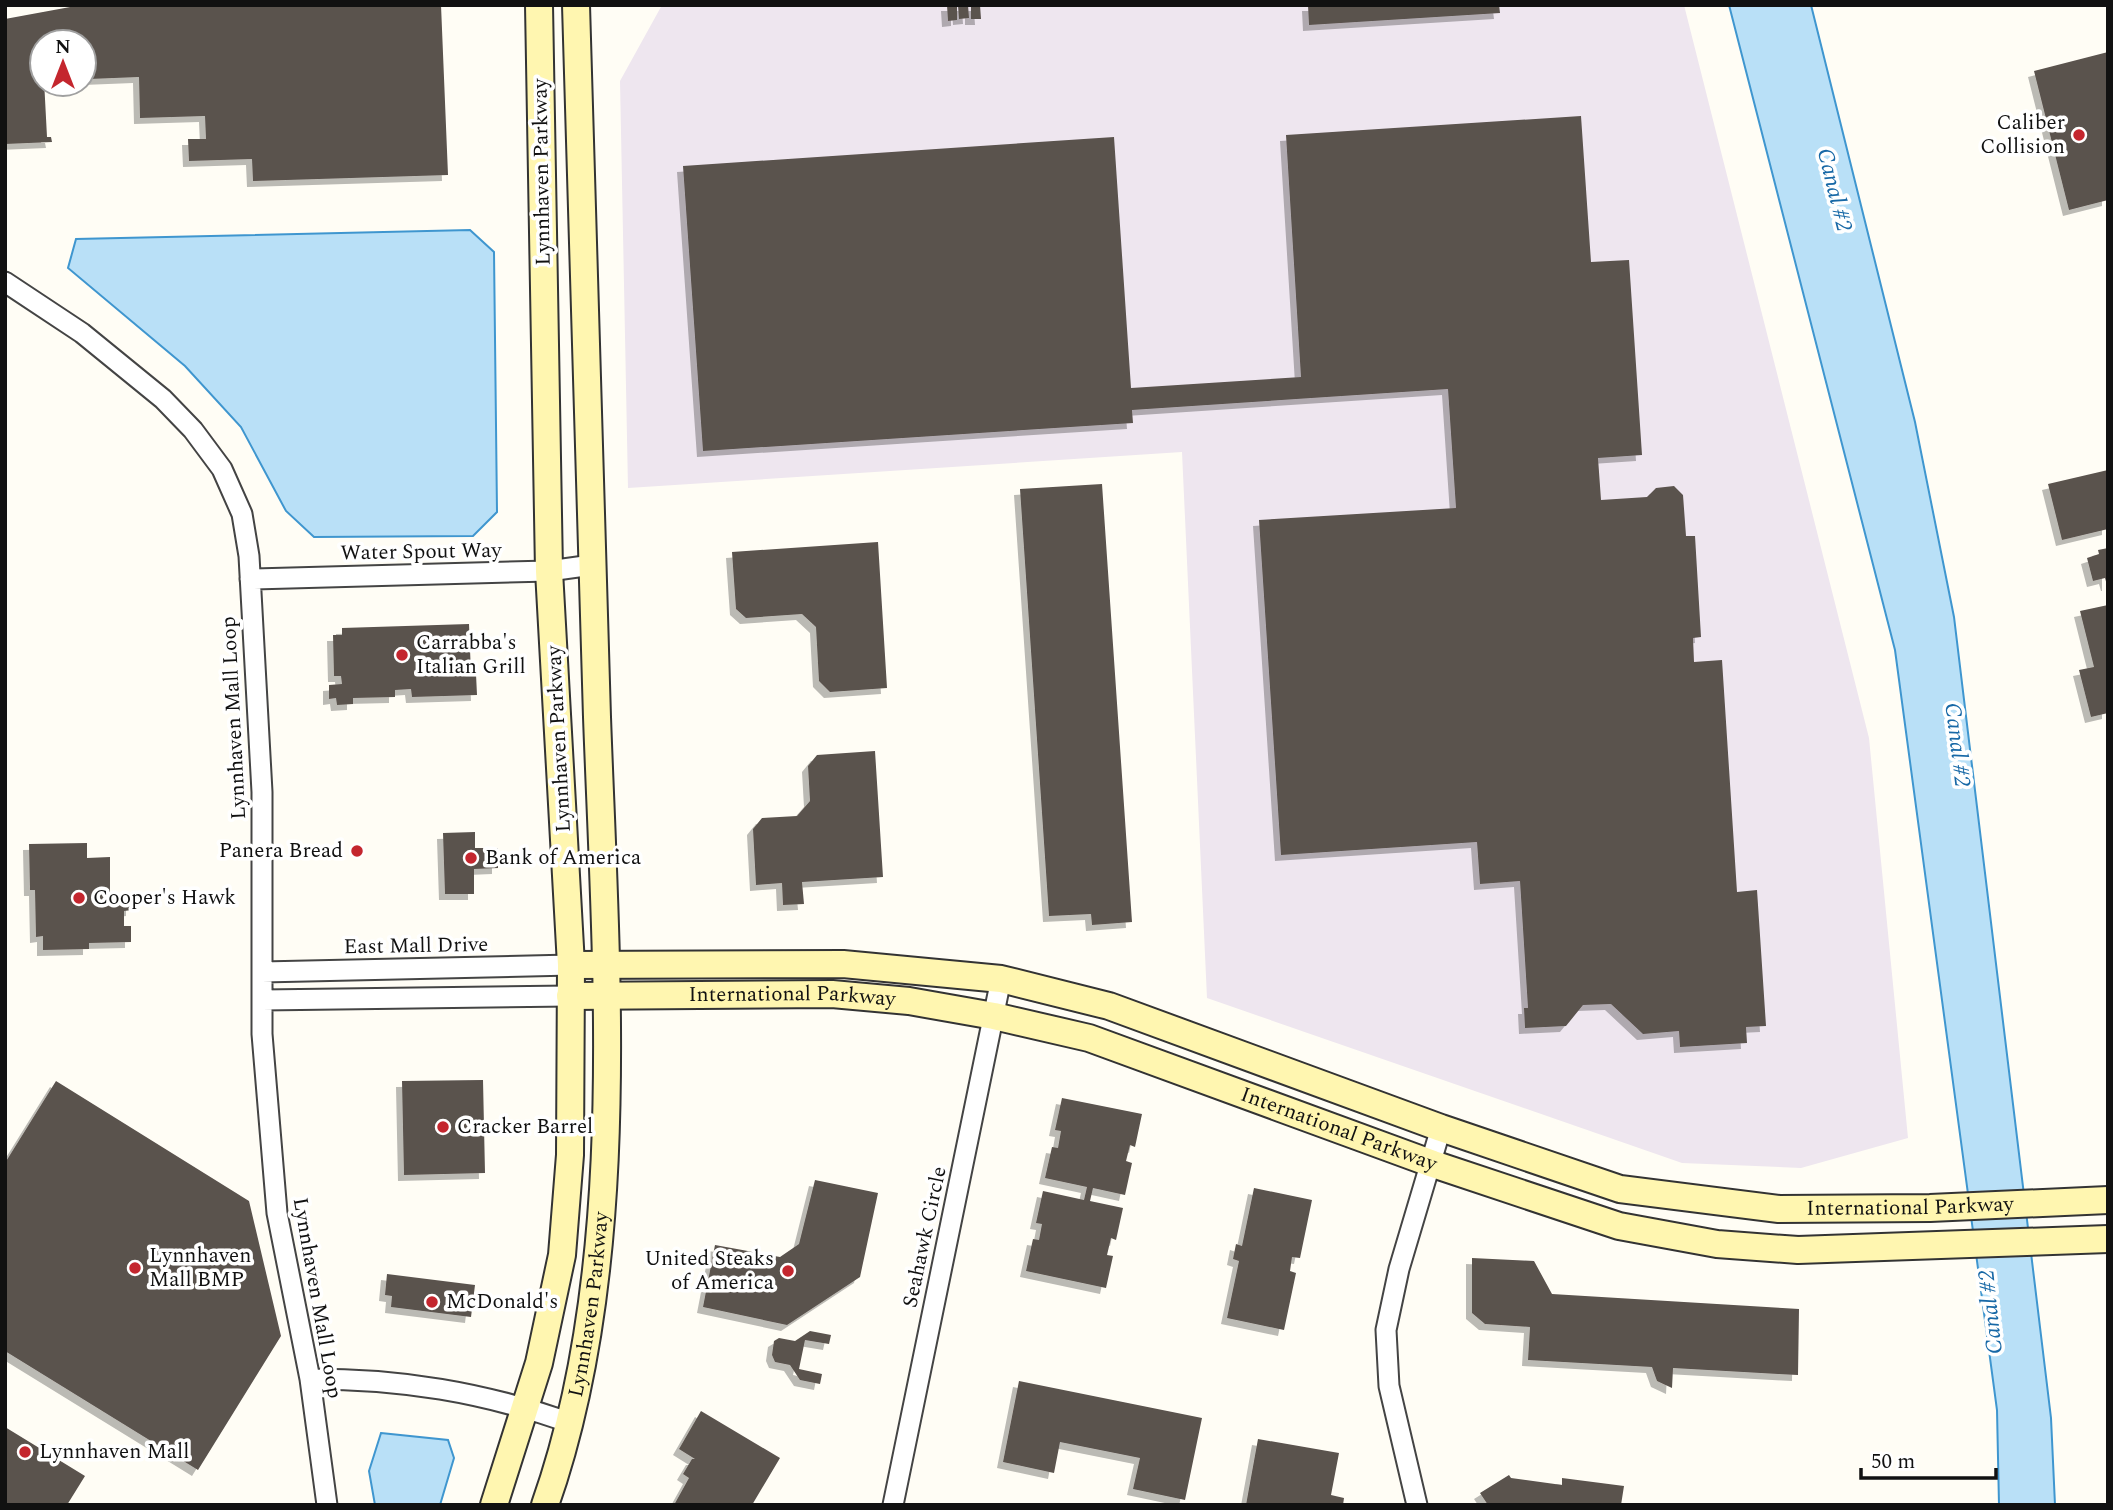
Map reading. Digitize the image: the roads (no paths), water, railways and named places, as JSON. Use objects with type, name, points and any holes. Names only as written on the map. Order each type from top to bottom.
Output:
[{"type":"main road","name":"Lynnhaven Parkway","points":[[494,1505],[539,1363],[562,1255],[570,1155],[571,965],[550,571],[539,5]]},
{"type":"main road","name":"Lynnhaven Parkway","points":[[545,1505],[581,1371],[595,1275],[604,1158],[606,964],[576,5]]},
{"type":"main road","name":"International Parkway","points":[[571,965],[843,964],[1001,979],[1109,1006],[1441,1128],[1620,1189],[1779,1209],[1930,1208],[2108,1200]]},
{"type":"main road","name":"International Parkway","points":[[570,996],[832,994],[909,1001],[994,1016],[1089,1038],[1433,1164],[1619,1226],[1704,1242],[1798,1250],[2108,1239]]},
{"type":"street","name":"Lynnhaven Mall Loop","points":[[5,282],[138,375],[193,430],[222,469],[237,501],[247,535],[262,792],[262,1000],[277,1213],[310,1379],[327,1505]]},
{"type":"street","name":"Water Spout Way","points":[[250,579],[550,571],[592,565]]},
{"type":"street","name":"East Mall Drive","points":[[262,972],[571,965]]},
{"type":"street","name":"Seahawk Circle","points":[[893,1505],[1001,979]]},
{"type":"street","points":[[262,1000],[570,996]]},
{"type":"street","points":[[1417,1505],[1390,1386],[1386,1330],[1399,1269],[1433,1164],[1441,1128]]},
{"type":"street","points":[[310,1379],[412,1383],[525,1407],[568,1422]]},
{"type":"water","name":"Canal #2","points":[[1729,5],[1811,5],[1915,422],[1954,617],[2051,1418],[2055,1505],[1999,1505],[1997,1410],[1895,650]]},
{"type":"water","points":[[470,230],[494,252],[497,512],[473,536],[314,537],[286,511],[241,427],[185,366],[68,268],[76,239]]},
{"type":"water","points":[[381,1433],[448,1440],[454,1458],[440,1505],[375,1505],[369,1471]]},
{"type":"place","name":"Caliber Collision","points":[[2079,135]]},
{"type":"place","name":"Carrabba's Italian Grill","points":[[402,655]]},
{"type":"place","name":"Panera Bread","points":[[357,851]]},
{"type":"place","name":"Bank of America","points":[[471,858]]},
{"type":"place","name":"Cooper's Hawk","points":[[79,898]]},
{"type":"place","name":"Cracker Barrel","points":[[443,1127]]},
{"type":"place","name":"Lynnhaven Mall BMP","points":[[135,1268]]},
{"type":"place","name":"United Steaks of America","points":[[788,1271]]},
{"type":"place","name":"McDonald's","points":[[432,1302]]},
{"type":"place","name":"Lynnhaven Mall","points":[[25,1452]]}]
